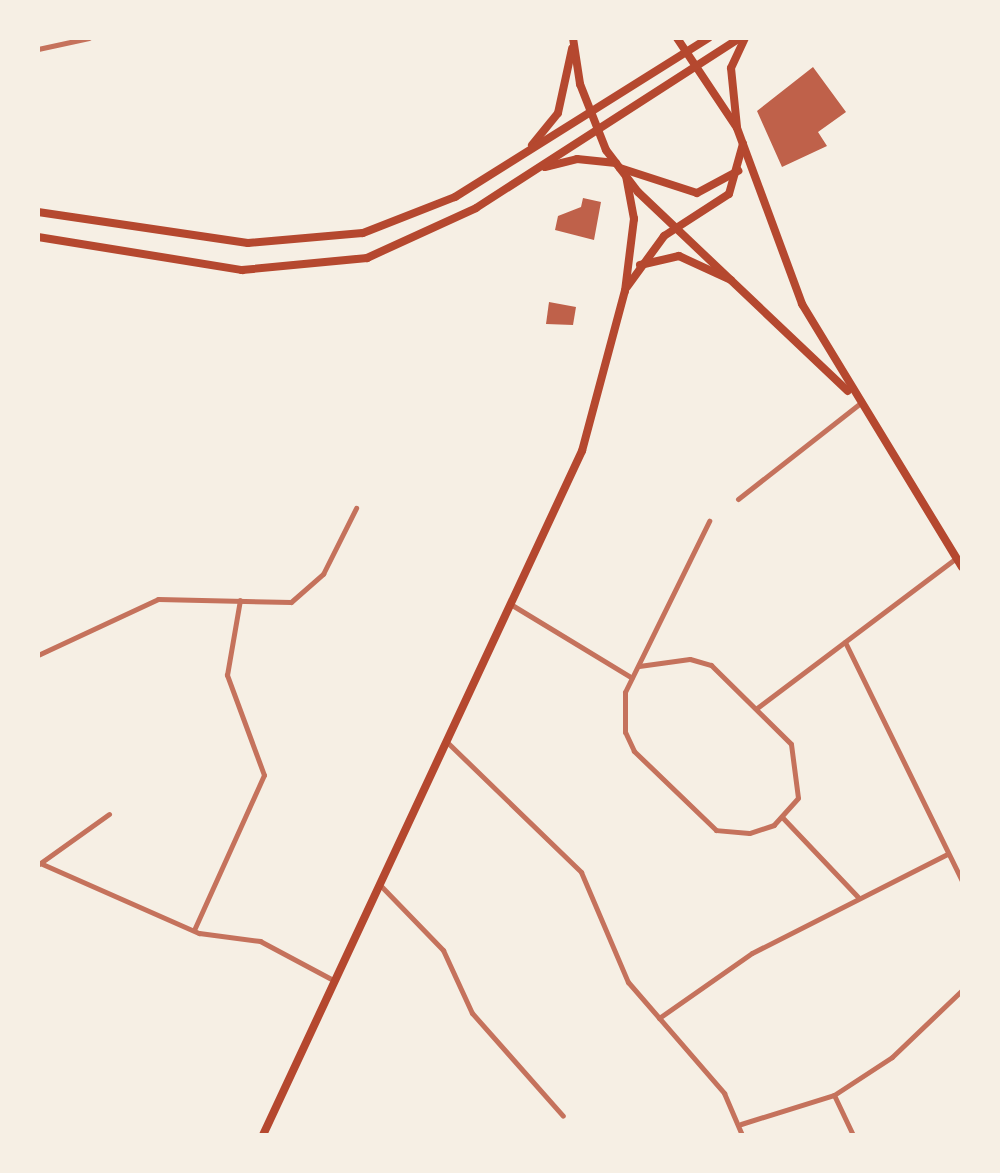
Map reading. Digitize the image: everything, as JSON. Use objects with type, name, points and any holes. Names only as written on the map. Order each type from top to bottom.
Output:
[{"type":"main road","points":[[677,38],[699,66],[737,128],[802,304],[859,404],[962,567]]},
{"type":"main road","points":[[38,212],[248,243],[331,240],[455,197],[708,38]]},
{"type":"main road","points":[[38,237],[242,270],[332,265],[430,234],[742,38]]},
{"type":"main road","points":[[737,128],[731,68],[742,38]]},
{"type":"main road","points":[[573,39],[595,130],[621,169],[859,404]]},
{"type":"main road","points":[[524,154],[558,113],[573,39]]},
{"type":"main road","points":[[625,291],[639,265],[677,227],[729,194],[738,171],[743,143]]},
{"type":"main road","points":[[536,170],[577,159],[697,193],[738,171]]},
{"type":"main road","points":[[263,1135],[449,744],[582,451],[625,291],[634,219],[621,169]]},
{"type":"main road","points":[[639,265],[679,256],[740,284]]},
{"type":"street","points":[[38,49],[89,38]]},
{"type":"street","points":[[738,499],[859,404]]},
{"type":"street","points":[[38,655],[158,599],[280,603],[303,595],[323,574],[356,508]]},
{"type":"street","points":[[639,666],[690,659],[711,665],[757,708],[791,744],[799,766],[798,798],[782,817],[763,831],[731,834],[697,814],[629,741],[623,705],[632,678],[709,521]]},
{"type":"street","points":[[757,708],[956,558]]},
{"type":"street","points":[[194,930],[264,775],[227,675],[240,600]]},
{"type":"street","points":[[512,605],[632,678]]},
{"type":"street","points":[[845,642],[962,881]]},
{"type":"street","points":[[449,744],[581,872],[628,982],[724,1093],[741,1124],[742,1135]]},
{"type":"street","points":[[39,864],[109,814]]},
{"type":"street","points":[[782,817],[858,897]]},
{"type":"street","points":[[659,1018],[752,953],[947,854]]},
{"type":"street","points":[[39,864],[194,930],[260,941],[335,981]]},
{"type":"street","points":[[382,887],[443,950],[472,1013],[563,1116]]},
{"type":"street","points":[[741,1124],[834,1095],[892,1057],[962,990]]},
{"type":"street","points":[[834,1095],[853,1135]]},
{"type":"building","points":[[813,67],[846,112],[818,132],[827,146],[782,167],[757,111]]},
{"type":"building","points":[[583,198],[601,202],[594,240],[555,230],[558,216],[581,207]]},
{"type":"building","points":[[549,302],[576,307],[573,325],[546,324]]}]
